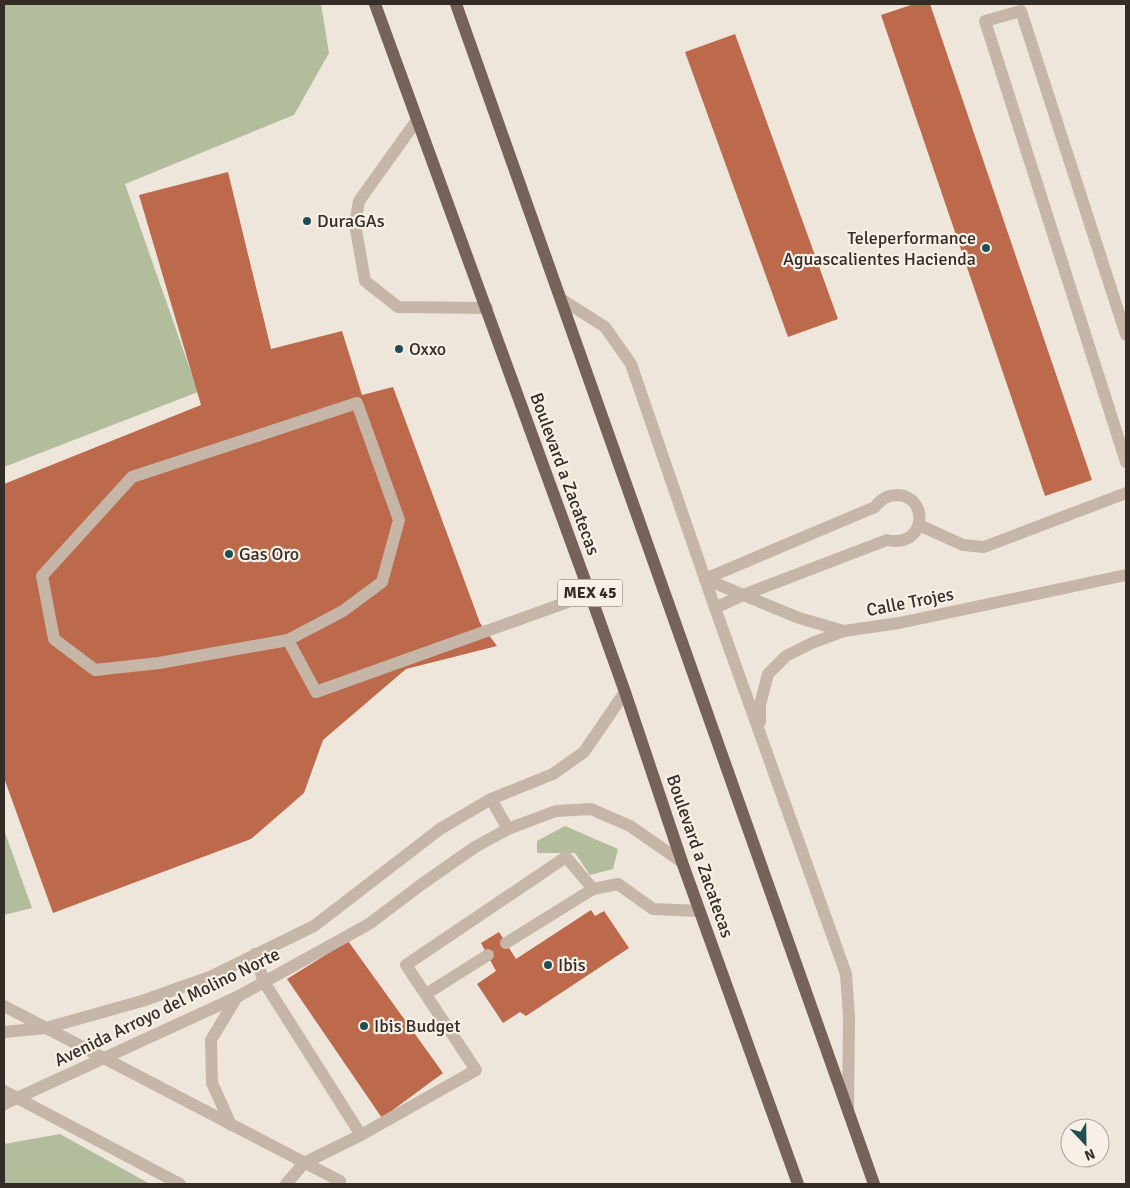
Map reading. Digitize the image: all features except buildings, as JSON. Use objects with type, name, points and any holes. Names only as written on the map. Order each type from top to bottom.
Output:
[{"type":"main road","name":"Boulevard a Zacatecas","points":[[376,4],[590,594],[682,862],[798,1184]]},
{"type":"main road","points":[[456,4],[874,1184]]},
{"type":"street","points":[[1126,335],[1021,11],[985,21],[1126,462]]},
{"type":"street","points":[[417,120],[359,201],[355,224],[365,281],[398,307],[487,308]]},
{"type":"street","points":[[561,299],[605,327],[631,364],[715,608],[846,974],[849,1017],[848,1107]]},
{"type":"street","points":[[357,403],[399,520],[382,582],[343,611],[288,640],[159,663],[95,670],[54,639],[42,576],[132,478],[357,403]]},
{"type":"street","points":[[919,525],[963,545],[984,547],[1126,492]]},
{"type":"street","points":[[705,579],[875,507],[887,496],[902,495],[909,498],[918,510],[919,525],[915,532],[902,542],[887,540],[743,595],[715,608]]},
{"type":"street","name":"Calle Trojes","points":[[760,732],[760,705],[768,674],[786,656],[812,643],[844,631],[899,623],[1126,574]]},
{"type":"street","points":[[705,579],[799,618],[844,631]]},
{"type":"street","points":[[288,640],[316,692],[590,594]]},
{"type":"street","points":[[4,1032],[46,1028],[142,1001],[210,977],[314,926],[440,829],[491,799],[553,774],[584,752],[625,692]]},
{"type":"street","points":[[491,799],[508,829]]},
{"type":"street","name":"Avenida Arroyo del Molino Norte","points":[[4,1104],[237,997],[369,924],[475,847],[508,829],[556,811],[591,809],[630,826],[682,862]]},
{"type":"street","points":[[286,1184],[304,1163],[361,1135],[476,1070],[406,965],[566,857],[593,889]]},
{"type":"street","points":[[506,943],[593,889],[618,884],[653,909],[699,910]]},
{"type":"street","points":[[255,954],[264,982],[361,1135]]},
{"type":"street","points":[[426,994],[488,955]]},
{"type":"street","points":[[231,1125],[212,1083],[211,1040],[237,997]]},
{"type":"street","points":[[4,1006],[340,1181]]},
{"type":"street","points":[[4,1092],[180,1184]]},
{"type":"green space","points":[[4,4],[321,4],[329,53],[294,115],[125,184],[198,392],[4,467]]},
{"type":"green space","points":[[565,826],[618,849],[613,869],[590,875],[575,853],[537,853],[537,841]]},
{"type":"green space","points":[[4,830],[32,908],[4,915]]},
{"type":"green space","points":[[60,1134],[150,1184],[4,1184],[4,1144]]},
{"type":"place","name":"DuraGAs","points":[[307,221]]},
{"type":"place","name":"Teleperformance Aguascalientes Hacienda","points":[[986,248]]},
{"type":"place","name":"Oxxo","points":[[399,349]]},
{"type":"place","name":"Gas Oro","points":[[229,554]]},
{"type":"place","name":"Ibis","points":[[548,965]]},
{"type":"place","name":"Ibis Budget","points":[[364,1026]]}]
